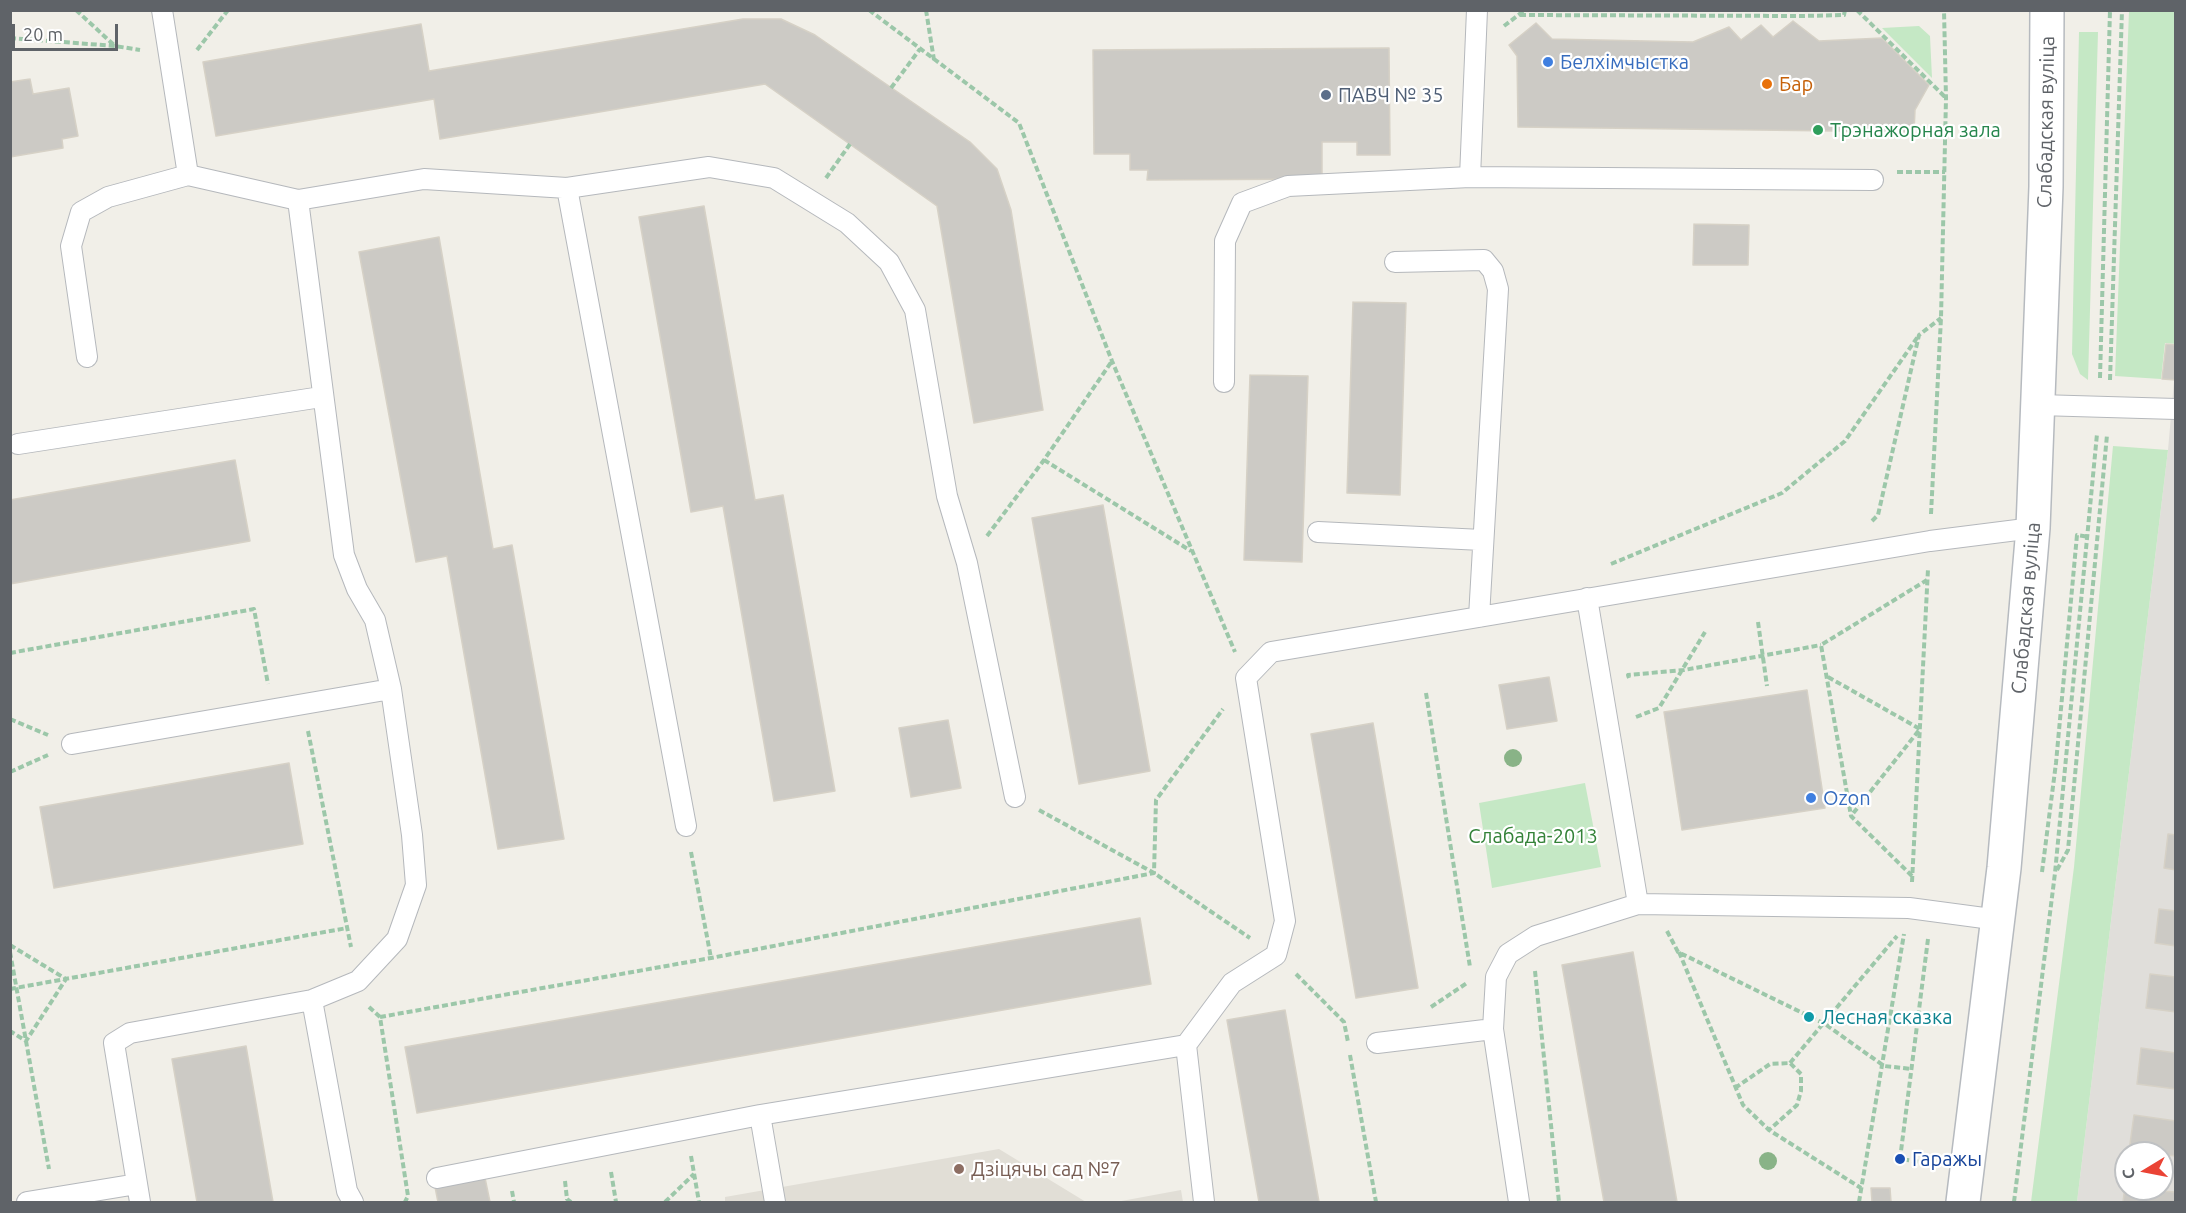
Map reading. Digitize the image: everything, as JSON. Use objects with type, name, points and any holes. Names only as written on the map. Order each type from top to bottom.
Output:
[{"type":"main road","name":"Слабадская вуліца","points":[[1964,1203],[1999,920],[2033,528],[2046,187],[2047,10]]},
{"type":"lane","points":[[162,10],[188,175]]},
{"type":"lane","points":[[1470,177],[1477,10]]},
{"type":"lane","points":[[87,357],[71,246],[81,212],[108,197],[188,175],[298,200],[424,179],[567,188],[708,167],[774,178],[847,223],[889,262],[915,309],[946,496],[967,563],[1015,797]]},
{"type":"lane","points":[[1224,382],[1225,242],[1242,203],[1288,186],[1470,177],[1873,180]]},
{"type":"lane","points":[[567,188],[686,826]]},
{"type":"lane","points":[[27,1203],[139,1193],[114,1042],[130,1033],[312,1000],[358,981],[397,939],[416,885],[412,835],[391,688],[375,620],[357,589],[344,555],[321,397],[298,200]]},
{"type":"lane","points":[[1395,262],[1484,260],[1493,271],[1498,289],[1479,617]]},
{"type":"lane","points":[[18,444],[321,397]]},
{"type":"lane","points":[[2039,405],[2175,409]]},
{"type":"lane","points":[[1204,1203],[1186,1046],[1232,983],[1276,955],[1285,921],[1246,678],[1271,652],[1930,541],[2033,528]]},
{"type":"lane","points":[[1318,532],[1482,540]]},
{"type":"lane","points":[[1587,598],[1638,904]]},
{"type":"lane","points":[[72,744],[391,688]]},
{"type":"lane","points":[[1519,1203],[1493,1029],[1496,977],[1508,954],[1536,936],[1638,904],[1999,920]]},
{"type":"lane","points":[[312,1000],[347,1191],[353,1203]]},
{"type":"lane","points":[[1377,1043],[1493,1029]]},
{"type":"lane","points":[[437,1178],[686,1128],[1186,1046]]},
{"type":"lane","points":[[760,1115],[775,1203]]},
{"type":"path","points":[[76,10],[115,46]]},
{"type":"path","points":[[10,38],[115,46],[169,56],[198,50],[228,10]]},
{"type":"path","points":[[405,1203],[408,1196],[380,1017],[711,958],[1154,873],[1156,800],[1246,678],[1112,361],[1019,123],[869,10]]},
{"type":"path","points":[[926,10],[934,60]]},
{"type":"path","points":[[1495,32],[1525,10]]},
{"type":"path","points":[[1520,15],[1613,12],[1801,16],[1844,15],[1845,10]]},
{"type":"path","points":[[1857,10],[1946,98]]},
{"type":"path","points":[[1859,1203],[1884,1066],[1912,877],[1941,318],[1946,98],[1944,10]]},
{"type":"path","points":[[2014,1203],[2055,873],[2104,406],[2110,10]]},
{"type":"path","points":[[2055,873],[2068,850],[2104,406],[2122,10]]},
{"type":"path","points":[[891,88],[920,49]]},
{"type":"path","points":[[810,200],[850,144]]},
{"type":"path","points":[[1873,180],[1895,172],[1945,172]]},
{"type":"path","points":[[1608,565],[1782,493],[1845,441],[1919,336],[1941,318]]},
{"type":"path","points":[[1835,557],[1878,515],[1919,336]]},
{"type":"path","points":[[967,563],[1044,460],[1112,361]]},
{"type":"path","points":[[1044,460],[1191,551]]},
{"type":"path","points":[[2042,872],[2056,763],[2077,536],[2089,537]]},
{"type":"path","points":[[1630,686],[1628,675],[1684,669],[1821,645],[1927,580]]},
{"type":"path","points":[[10,653],[254,609],[273,709]]},
{"type":"path","points":[[1758,622],[1767,686]]},
{"type":"path","points":[[1636,717],[1659,708],[1705,632]]},
{"type":"path","points":[[1821,645],[1851,816],[1912,877]]},
{"type":"path","points":[[1827,676],[1920,729]]},
{"type":"path","points":[[1426,693],[1470,968]]},
{"type":"path","points":[[302,704],[358,981]]},
{"type":"path","points":[[1634,707],[1638,729]]},
{"type":"path","points":[[10,719],[72,744]]},
{"type":"path","points":[[1851,816],[1920,729]]},
{"type":"path","points":[[10,772],[72,744]]},
{"type":"path","points":[[686,826],[711,958]]},
{"type":"path","points":[[1661,905],[1660,918],[1678,952],[1743,1105],[1769,1130],[1861,1188]]},
{"type":"path","points":[[1735,1088],[1770,1065],[1790,1063],[1825,1024],[1907,917]]},
{"type":"path","points":[[1900,1159],[1929,930],[1907,917]]},
{"type":"path","points":[[10,989],[347,928]]},
{"type":"path","points":[[10,945],[66,979]]},
{"type":"path","points":[[10,952],[50,1173]]},
{"type":"path","points":[[1678,952],[1825,1024],[1884,1066],[1912,1069]]},
{"type":"path","points":[[1534,968],[1560,1203]]},
{"type":"path","points":[[26,1041],[66,979]]},
{"type":"path","points":[[1424,1012],[1472,980]]},
{"type":"path","points":[[10,1031],[26,1041]]},
{"type":"path","points":[[1769,1130],[1797,1105],[1801,1091],[1801,1074],[1790,1063]]},
{"type":"path","points":[[686,1128],[699,1203]]},
{"type":"path","points":[[665,1203],[694,1174]]},
{"type":"shaded area","points":[[2174,381],[2175,1202],[2077,1202],[2168,450]]},
{"type":"shaded area","name":"Дзіцячы сад №7","points":[[999,1149],[1086,1202],[725,1202],[725,1197]]},
{"type":"shaded area","name":"Дзіцячы сад №7","points":[[1181,1190],[1183,1202],[1116,1202]]},
{"type":"green space","points":[[2129,11],[2175,11],[2176,344],[2165,343],[2161,379],[2115,376]]},
{"type":"green space","points":[[1919,26],[1930,36],[1932,78],[1882,28]]},
{"type":"green space","points":[[2079,32],[2098,32],[2088,380],[2080,374],[2072,354]]},
{"type":"green space","points":[[2113,446],[2168,450],[2077,1202],[2031,1202],[2074,867]]},
{"type":"green space","name":"Слабада-2013","points":[[1585,783],[1601,867],[1492,888],[1479,803]]},
{"type":"building","points":[[743,19],[781,19],[815,35],[970,142],[997,169],[1011,210],[1043,410],[974,423],[937,206],[765,84],[440,139],[434,99],[216,136],[203,62],[421,24],[429,71]]},
{"type":"building","points":[[1793,21],[1819,41],[1882,38],[1929,85],[1915,110],[1914,132],[1518,127],[1517,56],[1509,45],[1536,23],[1552,39],[1693,42],[1729,27],[1741,40],[1761,25],[1773,37]]},
{"type":"building","points":[[1389,48],[1390,155],[1357,155],[1357,142],[1322,142],[1322,179],[1147,180],[1148,170],[1130,170],[1130,154],[1094,154],[1093,50]]},
{"type":"building","points":[[30,79],[33,94],[69,88],[78,136],[62,139],[63,148],[10,157],[10,82]]},
{"type":"building","points":[[704,206],[755,500],[783,495],[835,791],[774,801],[723,506],[691,512],[639,217]]},
{"type":"building","points":[[1694,224],[1749,225],[1748,265],[1693,265]]},
{"type":"building","points":[[439,237],[493,549],[512,545],[564,839],[498,849],[447,556],[416,562],[359,252]]},
{"type":"building","points":[[1353,302],[1406,303],[1400,495],[1347,493]]},
{"type":"building","points":[[2166,344],[2176,345],[2176,380],[2162,379]]},
{"type":"building","points":[[1250,375],[1308,376],[1302,562],[1244,560]]},
{"type":"building","points":[[235,460],[250,541],[10,584],[10,500]]},
{"type":"building","points":[[1103,505],[1150,771],[1079,784],[1032,518]]},
{"type":"building","points":[[1549,677],[1557,721],[1507,729],[1499,685]]},
{"type":"building","points":[[1807,690],[1825,808],[1682,830],[1664,712]]},
{"type":"building","points":[[948,720],[961,788],[911,797],[899,728]]},
{"type":"building","points":[[1373,723],[1418,988],[1356,998],[1311,734]]},
{"type":"building","points":[[289,763],[303,844],[54,888],[40,807]]},
{"type":"building","points":[[2168,834],[2176,835],[2176,870],[2164,868]]},
{"type":"building","points":[[2159,909],[2176,911],[2176,946],[2155,943]]},
{"type":"building","points":[[1140,918],[1151,984],[417,1113],[405,1047]]},
{"type":"building","points":[[1633,952],[1677,1202],[1604,1202],[1562,965]]},
{"type":"building","points":[[2150,974],[2176,977],[2176,1012],[2146,1008]]},
{"type":"building","points":[[1285,1010],[1319,1202],[1259,1202],[1227,1020]]},
{"type":"building","points":[[246,1046],[273,1202],[197,1202],[172,1059]]},
{"type":"building","points":[[2141,1048],[2176,1053],[2176,1089],[2137,1084]]},
{"type":"building","points":[[2134,1115],[2176,1121],[2176,1156],[2174,1156],[2174,1141],[2130,1141]]},
{"type":"building","points":[[485,1178],[490,1202],[438,1202],[435,1187]]},
{"type":"building","points":[[1871,1188],[1890,1188],[1891,1202],[1872,1202]]},
{"type":"building","points":[[2174,1192],[2176,1192],[2176,1202],[2123,1202],[2174,1201]]},
{"type":"place","name":"Белхімчыстка","points":[[1548,62]]},
{"type":"place","name":"Бар","points":[[1767,84]]},
{"type":"place","name":"ПАВЧ № 35","points":[[1326,95]]},
{"type":"place","name":"Трэнажорная зала","points":[[1818,130]]},
{"type":"place","name":"Ozon","points":[[1811,798]]},
{"type":"place","name":"Лесная сказка","points":[[1809,1017]]},
{"type":"place","name":"Гаражы","points":[[1900,1159]]},
{"type":"place","name":"Дзіцячы сад №7","points":[[959,1169]]}]
